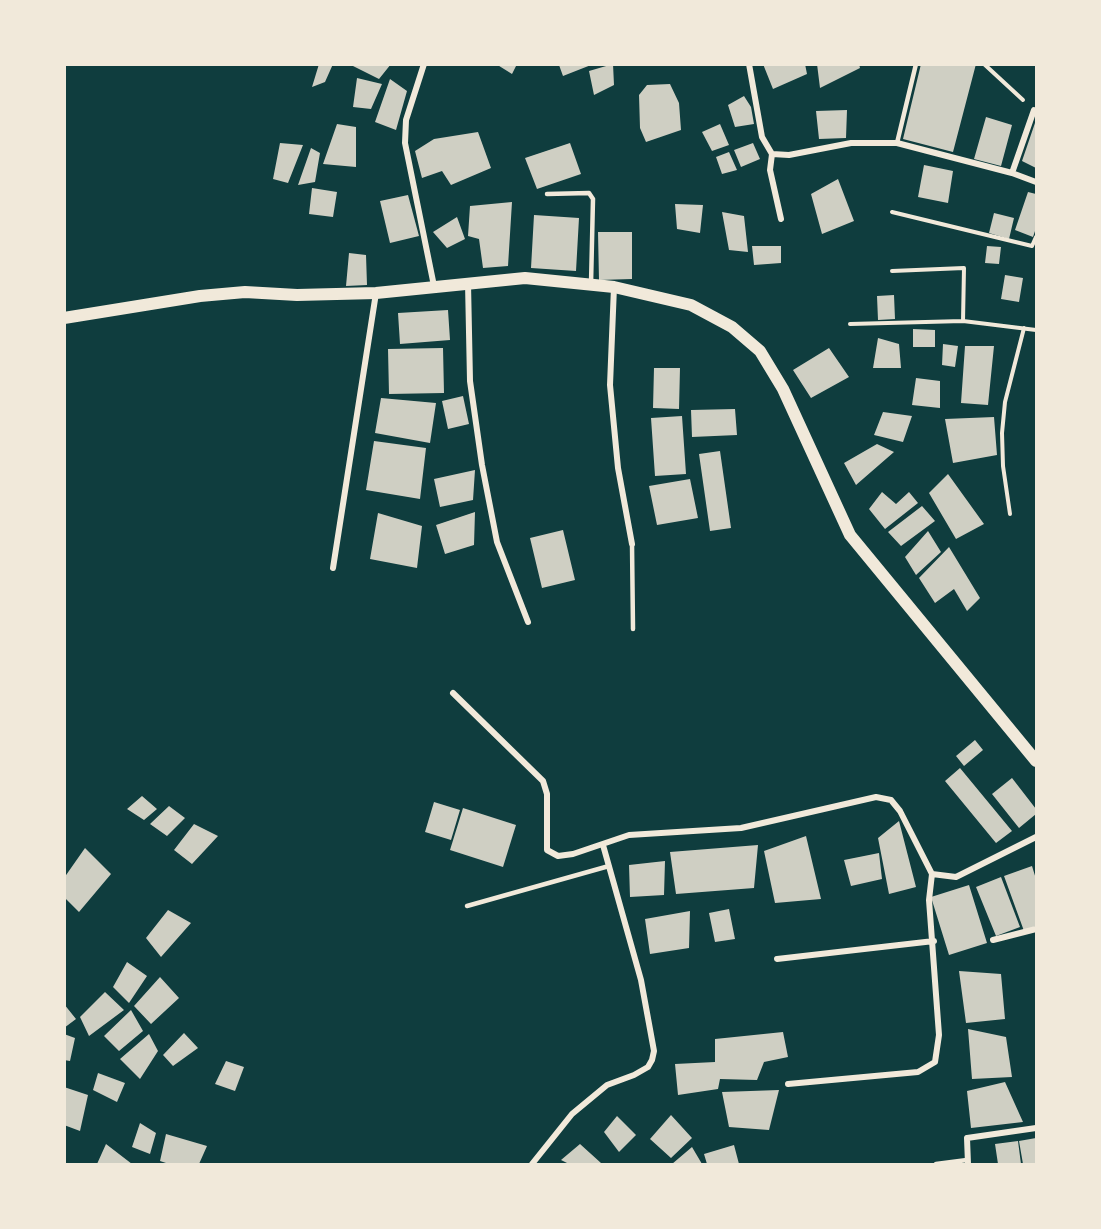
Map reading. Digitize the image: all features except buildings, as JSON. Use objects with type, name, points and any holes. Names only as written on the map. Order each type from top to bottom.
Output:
[{"type":"main road","points":[[64,318],[126,310],[200,296],[245,292],[297,295],[376,293],[525,278],[614,287],[691,305],[732,327],[760,351],[783,389],[850,535],[1036,761]]},
{"type":"street","points":[[424,64],[406,120],[405,143],[434,286]]},
{"type":"street","points":[[749,64],[762,137],[772,154],[770,170],[781,219]]},
{"type":"street","points":[[1012,172],[1034,110]]},
{"type":"street","points":[[772,154],[789,155],[851,143],[897,143],[1012,172],[1036,182]]},
{"type":"street","points":[[468,282],[470,381],[482,465],[497,542],[528,622]]},
{"type":"street","points":[[614,287],[610,385],[618,468],[632,544]]},
{"type":"street","points":[[333,568],[376,293]]},
{"type":"street","points":[[453,693],[543,782],[547,794],[547,850],[558,855],[573,854],[628,835],[741,828],[876,797],[891,800],[900,811],[932,874],[929,900],[934,941],[939,1035],[935,1062],[918,1072],[788,1084]]},
{"type":"street","points":[[932,874],[956,877],[1036,837]]},
{"type":"street","points":[[532,1164],[572,1114],[607,1085],[634,1075],[648,1067],[652,1060],[654,1051],[641,980],[603,845]]},
{"type":"street","points":[[993,940],[1036,929]]},
{"type":"street","points":[[777,959],[934,941]]},
{"type":"street","points":[[967,1162],[967,1138],[972,1135],[1036,1128]]},
{"type":"lane","points":[[897,143],[916,64]]},
{"type":"lane","points":[[547,194],[589,193],[593,199],[591,284]]},
{"type":"lane","points":[[632,544],[633,629]]},
{"type":"lane","points":[[466,906],[609,866]]},
{"type":"lane","points":[[936,1164],[967,1162]]},
{"type":"path","points":[[984,64],[1034,110]]},
{"type":"path","points":[[892,212],[1032,246],[1036,237]]},
{"type":"path","points":[[892,271],[964,268],[963,321]]},
{"type":"path","points":[[850,324],[963,321],[1036,330]]},
{"type":"path","points":[[1010,514],[1003,466],[1002,433],[1005,402],[1024,328]]}]
